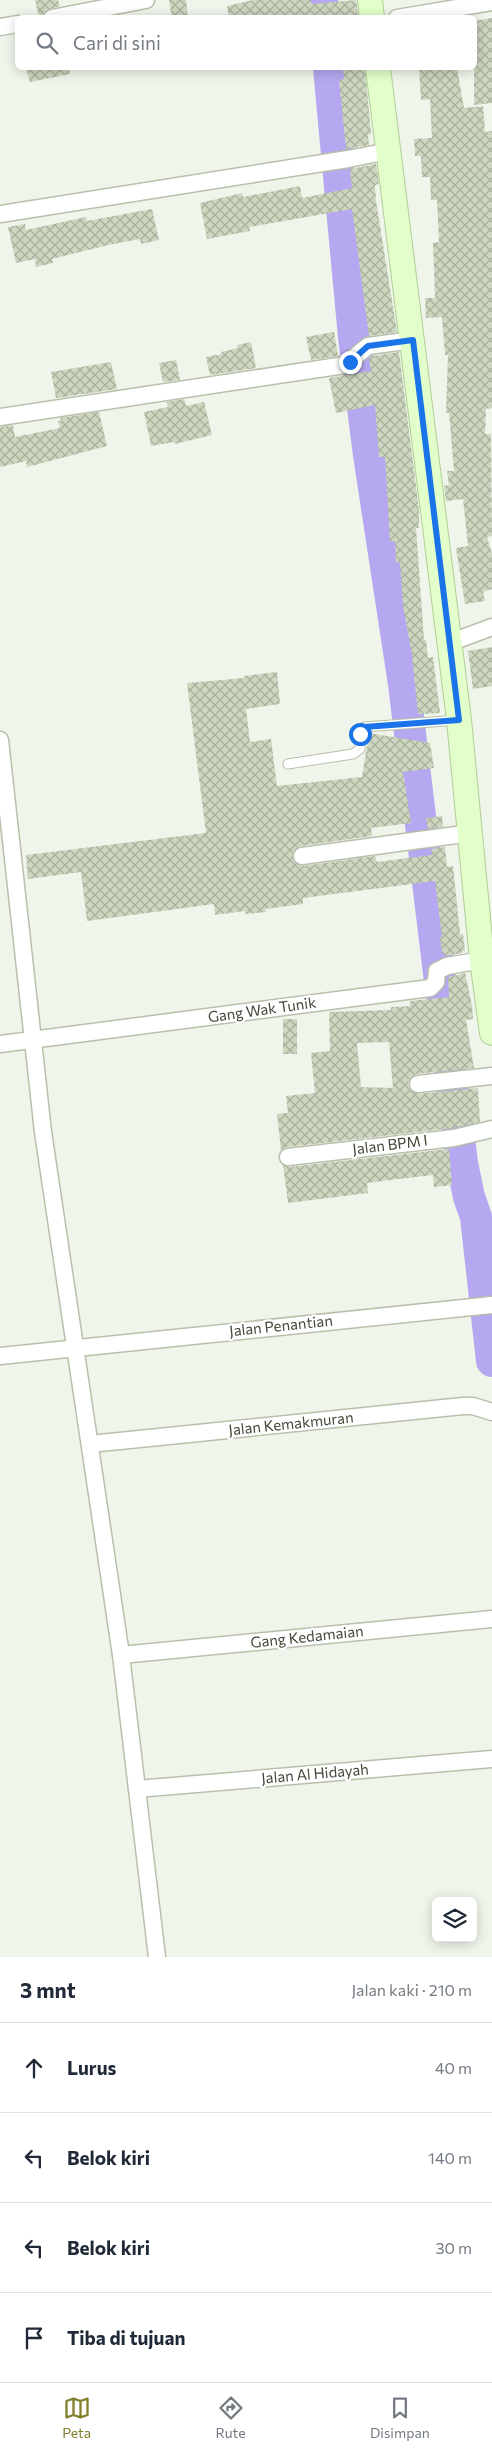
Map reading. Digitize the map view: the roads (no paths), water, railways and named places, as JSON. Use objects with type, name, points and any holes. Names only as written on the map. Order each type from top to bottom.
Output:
[{"type":"street","points":[[68,15],[146,0]]},
{"type":"street","points":[[370,0],[372,15]]},
{"type":"street","points":[[415,15],[492,2]]},
{"type":"street","points":[[0,27],[15,24]]},
{"type":"street","points":[[378,70],[390,150],[450,643],[471,833],[482,960],[492,1033]]},
{"type":"street","points":[[0,214],[348,159],[390,150]]},
{"type":"street","points":[[0,418],[346,365],[368,346],[413,340]]},
{"type":"street","points":[[450,643],[492,627]]},
{"type":"street","points":[[0,740],[27,1041],[43,1132],[67,1348],[90,1444],[121,1655],[157,1957]]},
{"type":"street","points":[[302,856],[471,833]]},
{"type":"street","name":"Gang Wak Tunik","points":[[27,1041],[430,988],[436,982],[442,968],[482,960]]},
{"type":"street","points":[[0,1044],[27,1041]]},
{"type":"street","points":[[418,1084],[492,1076]]},
{"type":"street","name":"Jalan BPM I","points":[[288,1157],[460,1136],[492,1129]]},
{"type":"street","name":"Jalan Penantian","points":[[0,1356],[488,1305]]},
{"type":"street","name":"Jalan Kemakmuran","points":[[90,1444],[463,1406],[473,1406],[490,1412]]},
{"type":"street","name":"Gang Kedamaian","points":[[121,1655],[492,1619]]},
{"type":"street","name":"Jalan Al Hidayah","points":[[137,1789],[492,1759]]},
{"type":"lane","points":[[288,764],[353,754],[360,749],[360,734],[364,727],[459,720]]},
{"type":"waterway","points":[[322,0],[324,15]]},
{"type":"waterway","points":[[329,70],[354,337],[369,455],[404,684],[462,1163],[469,1197],[476,1217],[492,1361]]}]
